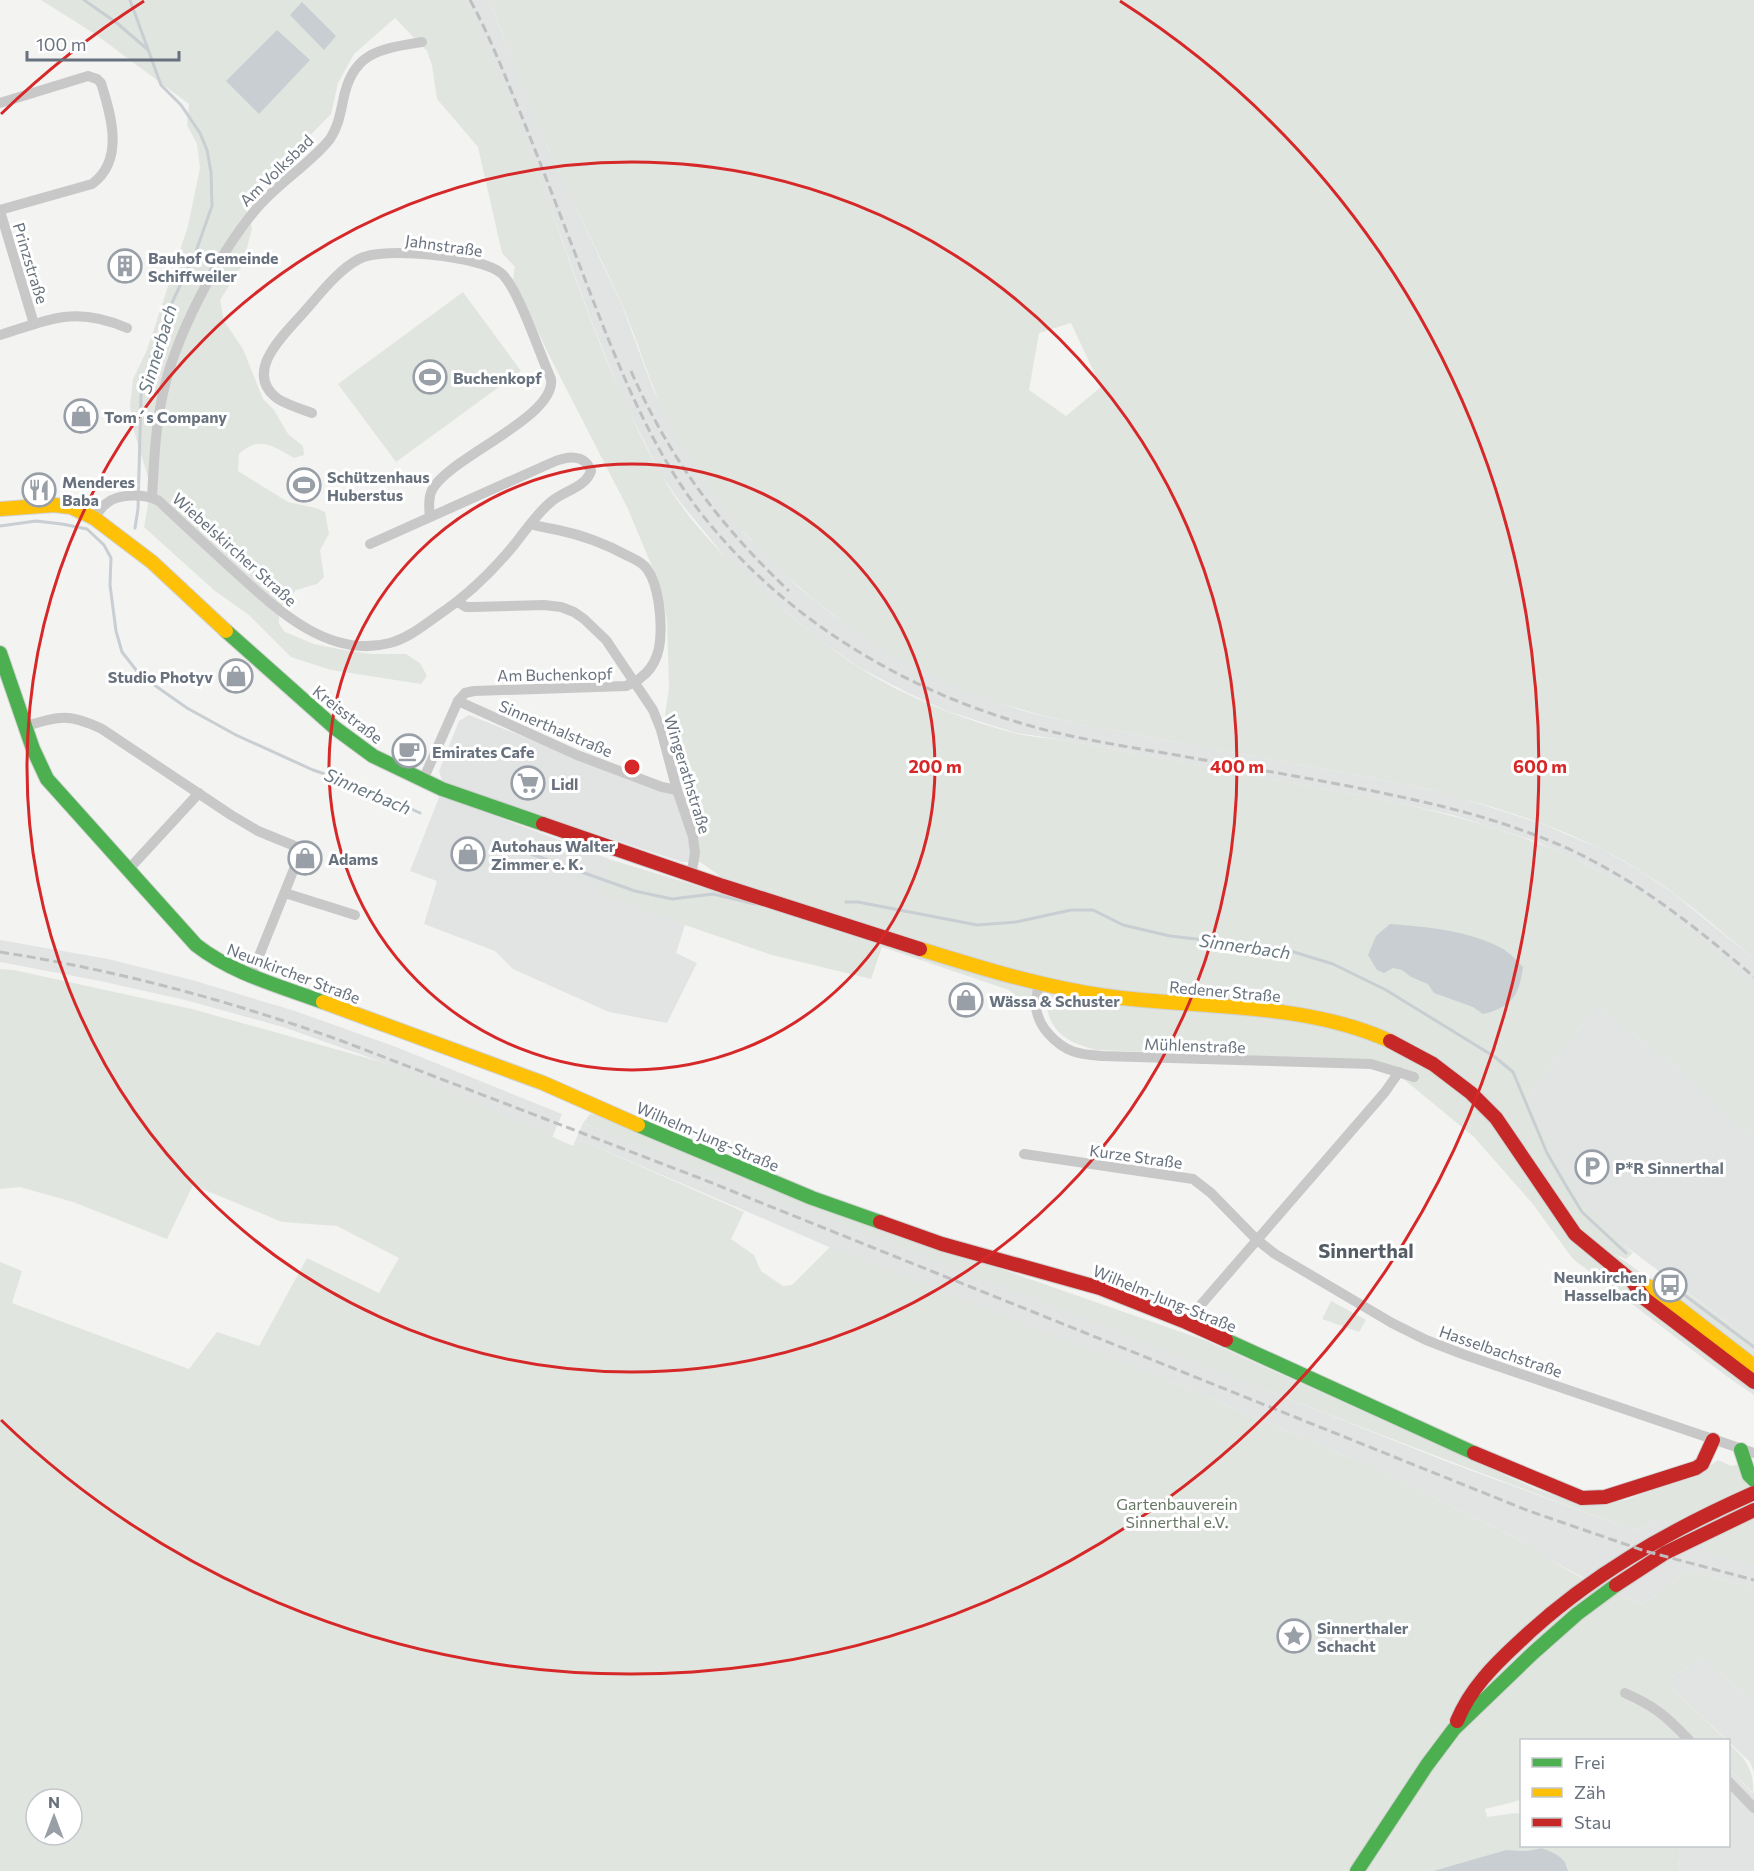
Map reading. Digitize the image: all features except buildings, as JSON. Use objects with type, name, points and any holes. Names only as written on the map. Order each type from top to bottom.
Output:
[{"type":"main road","name":"Kreisstraße","points":[[0,509],[54,505],[71,507],[94,518],[152,562],[335,728],[373,756],[442,789],[723,886]]},
{"type":"main road","name":"Neunkircher Straße","points":[[0,653],[38,764],[47,779],[196,945],[214,959],[251,976],[543,1083],[583,1101]]},
{"type":"main road","name":"Redener Straße","points":[[723,886],[940,956],[1039,984],[1105,996],[1293,1014],[1346,1026],[1387,1040],[1433,1064],[1471,1093],[1496,1119],[1520,1151],[1575,1234],[1632,1281],[1645,1299],[1754,1382]]},
{"type":"main road","name":"Wilhelm-Jung-Straße","points":[[583,1101],[812,1198],[942,1244],[1100,1288],[1186,1322],[1432,1434],[1582,1498],[1605,1497],[1696,1468],[1702,1464],[1713,1440]]},
{"type":"main road","name":"Redener Straße","points":[[1632,1281],[1653,1288],[1754,1366]]},
{"type":"main road","points":[[1454,1729],[1466,1702],[1491,1669],[1524,1635],[1568,1599],[1611,1568],[1660,1538],[1748,1496],[1747,1489],[1751,1477],[1748,1452]]},
{"type":"main road","points":[[1357,1871],[1427,1765],[1454,1729],[1552,1635],[1624,1579],[1665,1553],[1754,1510]]},
{"type":"street","name":"Am Volksbad","points":[[148,497],[155,435],[167,376],[188,321],[242,225],[278,186],[315,154],[335,130],[340,119],[345,88],[350,75],[359,63],[373,53],[422,42]]},
{"type":"street","points":[[0,103],[88,76],[101,83],[113,125],[110,156],[105,171],[92,184],[0,210]]},
{"type":"street","name":"Prinzstraße","points":[[0,210],[4,237],[34,324]]},
{"type":"street","name":"Jahnstraße","points":[[312,413],[278,398],[266,381],[265,364],[270,353],[282,338],[345,269],[359,259],[384,253],[429,254],[478,263],[499,271],[507,278],[551,379],[551,390],[538,407],[522,421],[454,468],[436,484],[429,499],[430,517]]},
{"type":"street","name":"Prinzstraße","points":[[0,335],[72,315],[89,316],[127,328]]},
{"type":"street","name":"Wiebelskircher Straße","points":[[148,497],[159,501],[269,603],[290,619],[334,640],[359,645],[389,643],[402,639],[458,602],[488,575],[552,501],[564,492],[584,483],[591,471],[585,462],[572,457],[551,462],[430,517]]},
{"type":"street","points":[[94,518],[108,501],[128,497],[148,497]]},
{"type":"street","points":[[370,544],[430,517]]},
{"type":"street","name":"Am Buchenkopf","points":[[458,701],[465,693],[474,691],[618,687],[634,683],[650,670],[660,645],[660,611],[656,592],[643,564],[620,551],[592,540],[531,524]]},
{"type":"street","name":"Wingerathstraße","points":[[458,602],[466,607],[544,605],[574,612],[606,640],[653,710],[661,730],[677,790],[693,837],[695,853],[692,876]]},
{"type":"street","points":[[423,780],[458,701]]},
{"type":"street","name":"Sinnerthalstraße","points":[[458,701],[577,755],[662,787],[677,790]]},
{"type":"street","points":[[26,726],[55,718],[68,717],[83,720],[102,729],[231,816],[258,831],[302,849],[251,976]]},
{"type":"street","points":[[128,870],[199,793]]},
{"type":"street","points":[[285,893],[355,915]]},
{"type":"street","name":"Mühlenstraße","points":[[1039,984],[1036,1006],[1038,1017],[1048,1033],[1062,1046],[1077,1053],[1102,1056],[1371,1064],[1414,1077]]},
{"type":"street","points":[[1186,1322],[1378,1100],[1399,1072]]},
{"type":"street","name":"Kurze Straße","points":[[1024,1154],[1193,1179],[1211,1192],[1256,1239]]},
{"type":"street","name":"Hasselbachstraße","points":[[1256,1239],[1306,1273],[1426,1340],[1748,1452]]},
{"type":"street","points":[[1625,1693],[1664,1714],[1688,1739]]},
{"type":"street","points":[[1730,1783],[1754,1808]]},
{"type":"shaded area","points":[[466,0],[489,0],[548,148],[623,308],[653,389],[687,453],[705,482],[748,537],[798,587],[834,616],[919,669],[1020,710],[1068,722],[1409,785],[1458,797],[1542,824],[1601,849],[1639,870],[1674,894],[1754,959],[1754,986],[1629,887],[1593,867],[1535,841],[1453,815],[1404,804],[1016,733],[947,711],[908,693],[862,669],[820,640],[754,585],[727,559],[680,502],[662,476],[623,400],[532,157]]},
{"type":"shaded area","points":[[302,2],[336,36],[324,50],[290,15]]},
{"type":"shaded area","points":[[277,30],[310,60],[259,114],[226,81]]},
{"type":"shaded area","points":[[469,715],[656,789],[684,794],[698,831],[700,862],[682,862],[443,783],[439,771],[459,721]]},
{"type":"shaded area","points":[[440,795],[612,860],[601,893],[685,925],[676,953],[697,963],[667,1023],[609,1012],[513,969],[495,951],[424,924],[437,881],[410,871]]},
{"type":"shaded area","points":[[1390,924],[1433,928],[1462,934],[1503,949],[1523,967],[1516,993],[1501,1008],[1483,1014],[1473,1007],[1434,993],[1428,984],[1411,977],[1402,970],[1393,968],[1384,973],[1377,970],[1368,955],[1376,936]]},
{"type":"shaded area","points":[[0,940],[108,959],[192,980],[295,1011],[396,1047],[562,1114],[552,1138],[385,1063],[283,1027],[185,1000],[0,962]]},
{"type":"shaded area","points":[[1596,1006],[1693,1080],[1754,1138],[1754,1342],[1620,1242],[1588,1211],[1555,1160],[1527,1097]]},
{"type":"shaded area","points":[[583,1123],[787,1200],[1448,1462],[1636,1531],[1660,1519],[1706,1546],[1709,1555],[1754,1565],[1754,1588],[1688,1570],[1643,1604],[1613,1593],[1544,1557],[1524,1542],[1380,1471],[1196,1392],[829,1247],[581,1140],[573,1146]]},
{"type":"shaded area","points":[[1703,1658],[1754,1703],[1754,1772],[1750,1762],[1730,1743],[1730,1739],[1726,1739],[1675,1691],[1668,1679]]},
{"type":"shaded area","points":[[1730,1770],[1752,1793],[1754,1792],[1754,1871],[1680,1871],[1681,1847],[1730,1847]]},
{"type":"shaded area","points":[[1542,1848],[1562,1859],[1568,1871],[1433,1871],[1506,1850],[1527,1851]]},
{"type":"green space","points":[[41,0],[466,0],[533,159],[606,359],[661,474],[683,508],[723,555],[779,606],[824,642],[860,668],[895,688],[955,714],[1014,733],[1064,740],[1404,804],[1519,836],[1574,858],[1628,886],[1693,933],[1754,986],[1754,1138],[1693,1080],[1596,1006],[1527,1097],[1558,1163],[1582,1200],[1613,1235],[1633,1253],[1626,1259],[1615,1254],[1706,1320],[1651,1279],[1659,1272],[1754,1342],[1754,1395],[1573,1259],[1532,1203],[1474,1137],[1390,1068],[1348,1060],[1097,1050],[1079,1045],[1058,1032],[1047,1008],[1026,1006],[1009,990],[882,947],[871,979],[772,955],[600,893],[612,860],[714,891],[719,875],[700,862],[698,831],[676,773],[664,722],[669,688],[667,619],[656,576],[628,509],[513,280],[515,267],[502,253],[478,147],[437,99],[432,65],[427,51],[395,18],[354,54],[338,83],[331,114],[244,203],[252,228],[243,264],[220,300],[224,321],[243,349],[263,399],[274,410],[288,434],[303,446],[304,455],[294,458],[273,446],[253,445],[239,454],[238,471],[288,502],[325,512],[329,534],[320,550],[324,577],[317,584],[296,590],[279,609],[279,624],[285,632],[314,644],[371,654],[406,654],[420,663],[427,676],[421,684],[331,670],[291,657],[249,615],[215,591],[144,527],[149,499],[148,477],[133,428],[130,406],[133,379],[147,350],[188,226],[200,168],[197,144],[187,125],[189,104],[95,34]]},
{"type":"green space","points":[[489,0],[1754,0],[1754,959],[1698,912],[1639,870],[1584,841],[1527,818],[1409,785],[1068,722],[1009,706],[952,685],[908,663],[865,637],[825,608],[787,576],[752,541],[720,503],[692,462],[667,419],[622,305],[541,132]],"holes":[[[1071,323],[1101,387],[1066,416],[1029,390],[1039,333]]]},
{"type":"green space","name":"Buchenkopf","points":[[463,292],[521,371],[396,462],[338,384]]},
{"type":"green space","name":"Gartenbauverein Sinnerthal e.V.","points":[[0,969],[14,970],[192,1009],[385,1063],[573,1146],[581,1140],[744,1212],[731,1239],[754,1255],[761,1271],[783,1286],[792,1285],[830,1247],[1196,1392],[1380,1471],[1524,1542],[1581,1578],[1643,1604],[1688,1570],[1754,1588],[1754,1703],[1703,1658],[1668,1679],[1675,1691],[1725,1739],[1520,1739],[1520,1800],[1485,1809],[1487,1817],[1520,1814],[1520,1847],[1681,1847],[1680,1871],[1568,1871],[1567,1865],[1542,1848],[1527,1851],[1506,1850],[1433,1871],[0,1871],[0,1262],[22,1271],[12,1303],[189,1369],[217,1332],[259,1346],[307,1258],[379,1293],[399,1258],[337,1226],[282,1222],[193,1185],[167,1239],[73,1202],[20,1187],[0,1189]]},
{"type":"green space","points":[[590,1114],[790,1195],[1207,1341],[1536,1489],[1575,1502],[1625,1500],[1701,1472],[1718,1460],[1731,1466],[1754,1462],[1754,1565],[1709,1555],[1706,1546],[1660,1519],[1636,1531],[1372,1431],[583,1123]]},
{"type":"green space","points":[[1331,1301],[1366,1320],[1359,1332],[1322,1319]]},
{"type":"green space","points":[[1730,1745],[1750,1770],[1753,1793],[1730,1770]]},
{"type":"waterway","points":[[84,0],[117,23],[147,49]]},
{"type":"waterway","name":"Sinnerbach","points":[[130,0],[161,85],[181,105],[200,133],[207,150],[211,172],[212,206],[195,254],[169,309],[152,354],[141,396],[138,509],[135,528]]},
{"type":"waterway","name":"Sinnerbach","points":[[0,526],[36,521],[87,529],[104,545],[111,558],[110,585],[116,631],[122,652],[140,675],[187,708],[236,735],[313,770],[366,788],[420,813]]},
{"type":"waterway","name":"Sinnerbach","points":[[531,854],[635,891],[672,899],[713,894],[755,904]]},
{"type":"waterway","name":"Sinnerbach","points":[[846,902],[858,902],[977,925],[1016,922],[1071,910],[1093,910],[1123,925],[1170,936],[1284,949],[1333,964],[1386,990],[1495,1057],[1513,1072],[1547,1153],[1582,1212],[1626,1253]]},
{"type":"waterway","name":"Sinnerbach","points":[[1659,1276],[1754,1347]]},
{"type":"railway","points":[[470,0],[520,112],[618,363],[656,443],[686,493],[704,517],[769,585],[805,615],[844,642],[926,688],[1014,721],[1086,739],[1403,797],[1470,814],[1535,835],[1624,878],[1677,915],[1754,977]]},
{"type":"railway","points":[[631,371],[662,433],[698,489],[741,541],[789,591]]},
{"type":"railway","points":[[0,952],[44,959],[173,988],[342,1041],[702,1179],[1529,1511],[1645,1551],[1754,1580]]},
{"type":"traffic: fast","points":[[226,631],[335,728],[373,756],[442,789],[543,824]]},
{"type":"traffic: fast","points":[[0,653],[33,749],[47,779],[196,945],[241,972],[323,1002]]},
{"type":"traffic: fast","points":[[638,1125],[812,1198],[880,1222]]},
{"type":"traffic: fast","points":[[1226,1340],[1474,1453]]},
{"type":"traffic: fast","points":[[1741,1450],[1749,1475],[1754,1480]]},
{"type":"traffic: fast","points":[[1357,1871],[1427,1765],[1454,1729],[1533,1653],[1577,1614],[1616,1585]]},
{"type":"traffic: slow","points":[[0,509],[54,505],[71,507],[94,518],[152,562],[226,631]]},
{"type":"traffic: slow","points":[[920,949],[1059,988],[1142,1000],[1286,1013],[1356,1028],[1390,1041]]},
{"type":"traffic: slow","points":[[323,1002],[543,1083],[638,1125]]},
{"type":"traffic: slow","points":[[1632,1281],[1653,1288],[1754,1366]]},
{"type":"traffic: jam","points":[[543,824],[723,886],[920,949]]},
{"type":"traffic: jam","points":[[1390,1041],[1433,1064],[1471,1093],[1496,1118],[1575,1234],[1632,1281],[1645,1299],[1754,1382]]},
{"type":"traffic: jam","points":[[880,1222],[942,1244],[1100,1288],[1226,1340]]},
{"type":"traffic: jam","points":[[1474,1453],[1582,1498],[1605,1497],[1696,1468],[1702,1464],[1713,1440]]},
{"type":"traffic: jam","points":[[1457,1721],[1469,1698],[1492,1669],[1545,1618],[1572,1597],[1630,1557],[1691,1523],[1754,1493]]},
{"type":"traffic: jam","points":[[1616,1585],[1665,1553],[1754,1510]]},
{"type":"place","name":"Bauhof Gemeinde Schiffweiler","points":[[125,266]]},
{"type":"place","name":"Buchenkopf","points":[[430,377]]},
{"type":"place","name":"Tom´s Company","points":[[81,416]]},
{"type":"place","name":"Schützenhaus Huberstus","points":[[304,485]]},
{"type":"place","name":"Menderes Baba","points":[[39,490]]},
{"type":"place","name":"Studio Photyv","points":[[236,676]]},
{"type":"place","name":"Emirates Cafe","points":[[409,751]]},
{"type":"place","name":"Lidl","points":[[528,783]]},
{"type":"place","name":"Autohaus Walter Zimmer e. K.","points":[[468,854]]},
{"type":"place","name":"Adams","points":[[305,858]]},
{"type":"place","name":"Wässa & Schuster","points":[[966,1000]]},
{"type":"place","name":"P*R Sinnerthal","points":[[1592,1167]]},
{"type":"place","name":"Neunkirchen Hasselbach","points":[[1670,1285]]},
{"type":"place","name":"Sinnerthaler Schacht","points":[[1294,1636]]},
{"type":"district","name":"Sinnerthal","points":[[1366,1250]]}]
